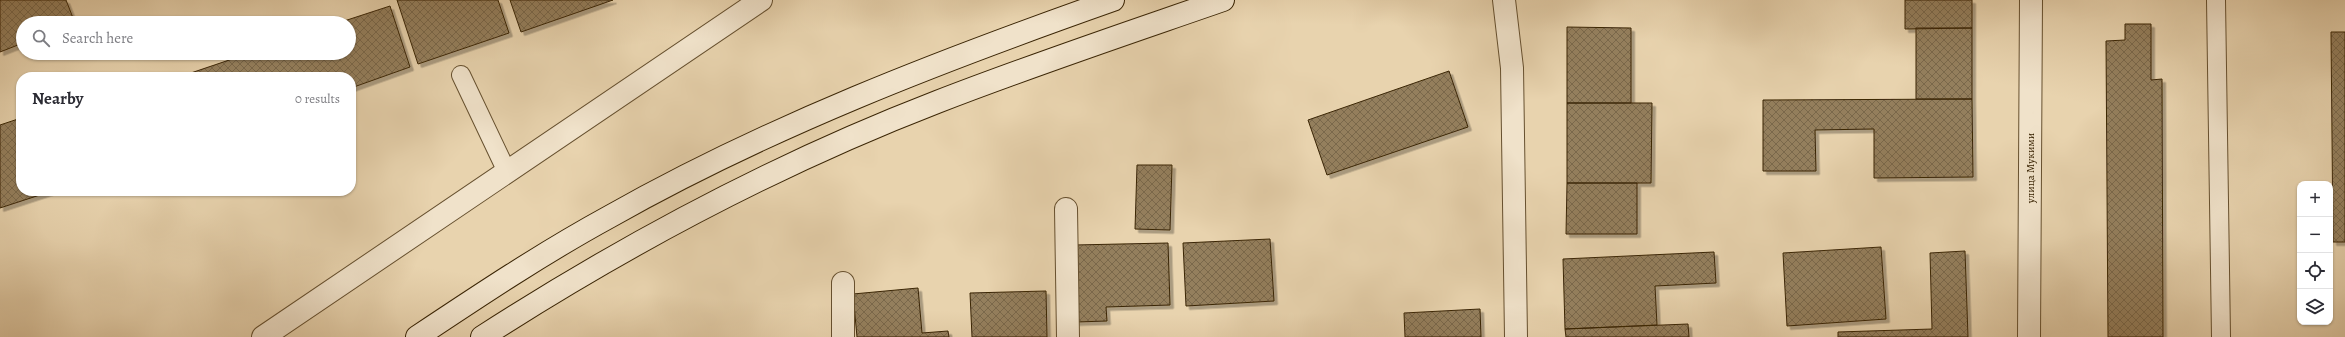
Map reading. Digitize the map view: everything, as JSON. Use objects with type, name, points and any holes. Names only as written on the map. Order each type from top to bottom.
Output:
[{"type":"main road","points":[[263,337],[761,0]]},
{"type":"main road","points":[[417,337],[482,294],[609,216],[748,146],[894,81],[1113,0]]},
{"type":"main road","points":[[482,337],[596,267],[715,203],[797,163],[943,99],[1069,52],[1224,0]]},
{"type":"main road","points":[[1504,0],[1512,68],[1516,337]]},
{"type":"main road","name":"улица Мукими","points":[[2029,337],[2031,0]]},
{"type":"main road","points":[[1066,209],[1068,337]]},
{"type":"main road","points":[[842,337],[843,283]]},
{"type":"main road","points":[[295,337],[296,328],[305,313],[319,300]]},
{"type":"lane","points":[[2216,0],[2221,337]]},
{"type":"lane","points":[[460,75],[508,172]]},
{"type":"building","points":[[0,0],[66,0],[72,16],[16,16],[16,46],[0,52]]},
{"type":"building","points":[[397,0],[498,0],[509,33],[418,64]]},
{"type":"building","points":[[510,0],[613,0],[521,32]]},
{"type":"building","points":[[1905,0],[1972,0],[1972,28],[1905,29]]},
{"type":"building","points":[[390,6],[410,67],[356,86],[356,72],[194,72],[229,60],[356,60],[356,17]]},
{"type":"building","points":[[2125,24],[2151,24],[2151,80],[2162,79],[2163,337],[2108,337],[2106,41],[2125,40]]},
{"type":"building","points":[[1567,27],[1631,28],[1631,103],[1567,103]]},
{"type":"building","points":[[1916,28],[1972,28],[1972,99],[1916,99]]},
{"type":"building","points":[[2331,32],[2345,32],[2345,242],[2333,242]]},
{"type":"building","points":[[1449,71],[1468,127],[1327,175],[1308,120]]},
{"type":"building","points":[[1972,99],[1973,177],[1874,178],[1874,129],[1815,130],[1816,171],[1763,171],[1763,100]]},
{"type":"building","points":[[1567,103],[1652,103],[1651,183],[1567,183]]},
{"type":"building","points":[[16,120],[16,196],[37,196],[0,208],[0,125]]},
{"type":"building","points":[[1137,165],[1172,165],[1170,230],[1135,229]]},
{"type":"building","points":[[1567,183],[1637,183],[1637,234],[1566,234]]},
{"type":"building","points":[[1270,239],[1274,301],[1186,306],[1183,243]]},
{"type":"building","points":[[1168,243],[1170,305],[1106,307],[1107,321],[1076,322],[1074,245]]},
{"type":"building","points":[[1881,247],[1886,319],[1787,326],[1783,253]]},
{"type":"building","points":[[1965,251],[1968,337],[1838,337],[1838,332],[1932,329],[1930,253]]},
{"type":"building","points":[[1714,252],[1716,283],[1655,286],[1657,325],[1565,329],[1563,259]]},
{"type":"building","points":[[918,288],[922,333],[948,331],[949,337],[857,337],[853,294]]},
{"type":"building","points":[[1046,291],[1047,337],[972,337],[970,293]]},
{"type":"building","points":[[1480,309],[1481,337],[1405,337],[1404,313]]},
{"type":"building","points":[[1688,324],[1689,337],[1566,337],[1565,329]]}]
